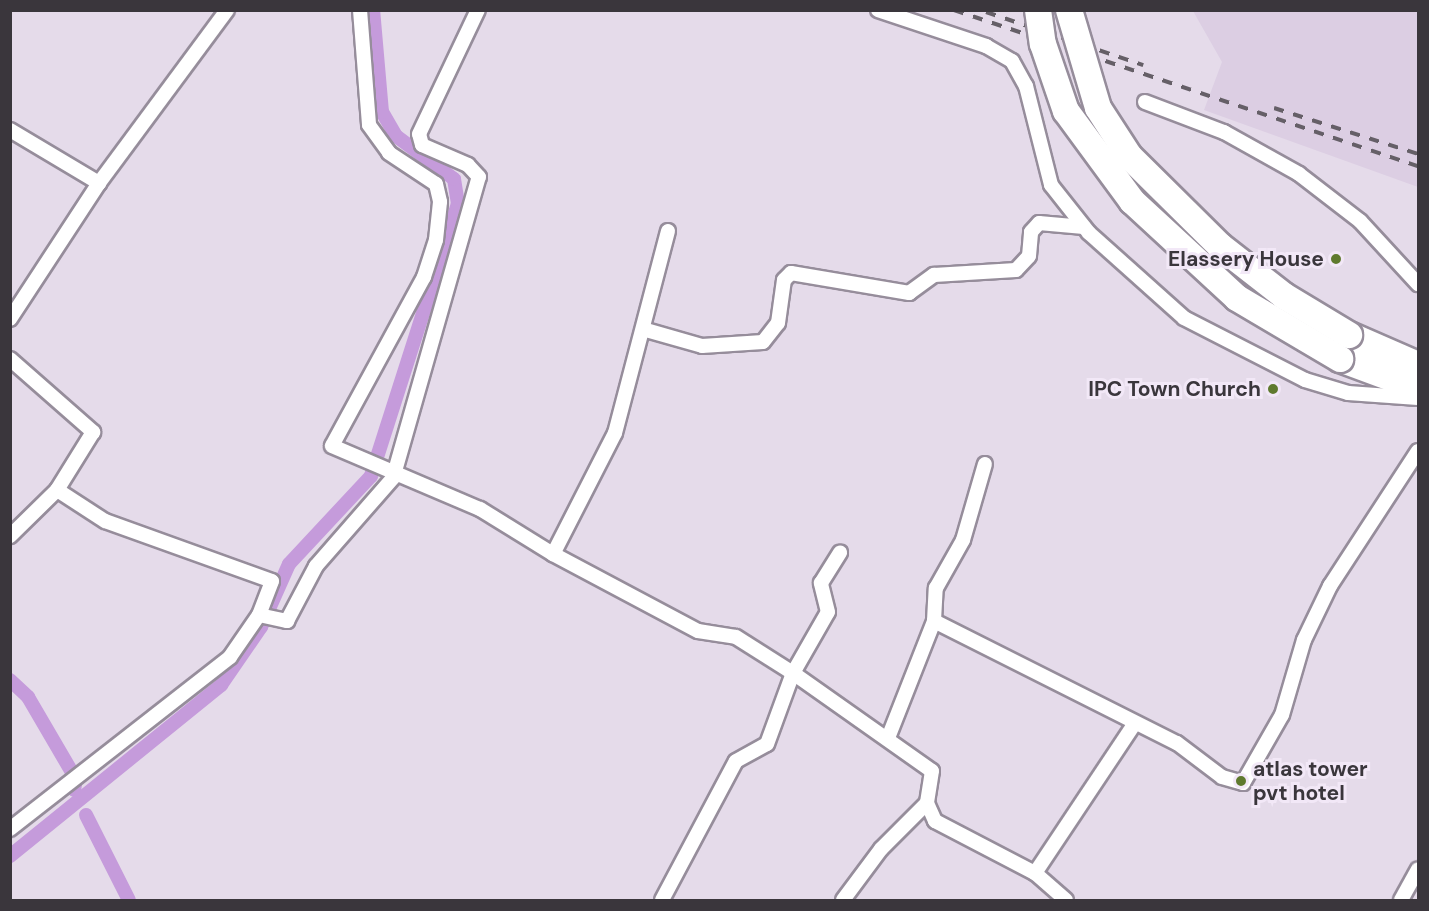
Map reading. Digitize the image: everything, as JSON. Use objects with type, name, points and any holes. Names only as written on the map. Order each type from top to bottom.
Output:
[{"type":"highway","points":[[1038,10],[1043,44],[1066,111],[1132,201],[1237,297],[1340,359],[1419,388]]},
{"type":"highway","points":[[1069,10],[1098,108],[1129,156],[1220,246],[1284,296],[1349,335],[1419,365]]},
{"type":"street","points":[[10,319],[99,183],[227,10]]},
{"type":"street","points":[[360,10],[369,125],[389,153],[436,184],[440,194],[436,240],[424,277],[332,446],[480,509],[553,554],[698,631],[736,637],[794,673],[932,771],[927,803],[935,821],[1035,873],[1066,900]]},
{"type":"street","points":[[268,616],[287,621],[316,566],[375,502],[393,473],[478,177],[468,165],[422,145],[419,134],[478,10]]},
{"type":"street","points":[[878,10],[986,46],[1012,61],[1026,86],[1051,185],[1084,227],[1184,318],[1242,352],[1348,393],[1419,398]]},
{"type":"street","points":[[1145,102],[1224,132],[1299,174],[1360,221],[1419,284]]},
{"type":"street","points":[[10,130],[99,183]]},
{"type":"street","points":[[646,330],[702,346],[763,342],[778,323],[784,280],[791,273],[909,293],[934,275],[1016,270],[1029,256],[1031,232],[1039,223],[1084,227]]},
{"type":"street","points":[[553,554],[599,473],[646,330],[668,231]]},
{"type":"street","points":[[10,359],[93,432],[57,490],[10,536]]},
{"type":"street","points":[[934,621],[1189,749],[1236,785],[1249,778],[1282,715],[1325,594],[1419,451]]},
{"type":"street","points":[[888,738],[934,621],[932,599],[963,540],[985,464]]},
{"type":"street","points":[[10,829],[230,657],[268,616],[272,581],[105,521],[57,490]]},
{"type":"street","points":[[662,900],[736,761],[767,744],[794,673],[828,612],[821,583],[840,553]]},
{"type":"street","points":[[1035,873],[1135,723]]},
{"type":"street","points":[[843,900],[881,849],[927,803]]},
{"type":"street","points":[[1401,900],[1419,869]]},
{"type":"shaded area","points":[[1193,11],[1418,11],[1418,187],[1204,110],[1222,62]]},
{"type":"waterway","points":[[10,856],[221,685],[261,627],[289,564],[371,476],[458,204],[454,179],[396,136],[382,112],[373,10]]},
{"type":"waterway","points":[[10,680],[28,697],[76,779],[74,790]]},
{"type":"waterway","points":[[86,815],[129,900]]},
{"type":"railway","points":[[954,10],[1418,166]]},
{"type":"railway","points":[[986,12],[1143,65]]},
{"type":"railway","points":[[1274,108],[1418,154]]},
{"type":"place","name":"Elassery House","points":[[1336,259]]},
{"type":"place","name":"IPC Town Church","points":[[1273,389]]},
{"type":"place","name":"atlas tower pvt hotel","points":[[1241,781]]}]
